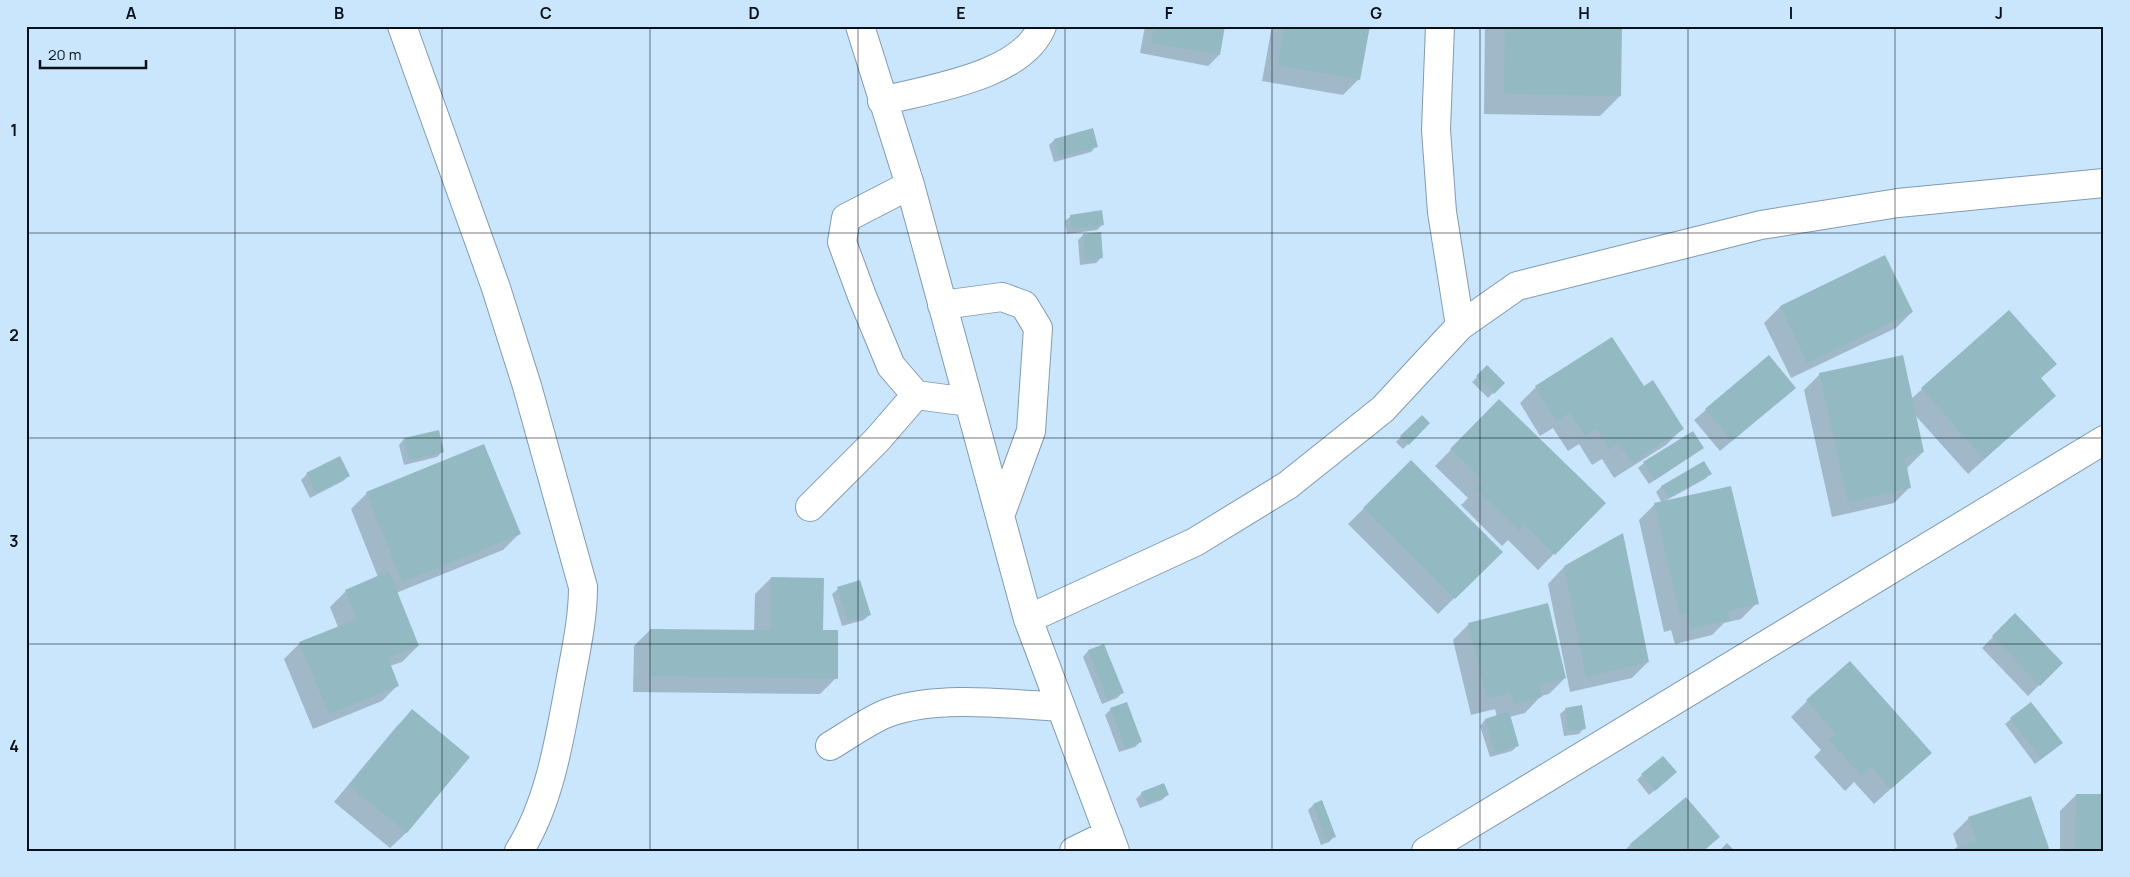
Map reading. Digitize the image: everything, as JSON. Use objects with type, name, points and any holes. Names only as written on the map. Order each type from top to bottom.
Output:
[{"type":"street","points":[[402,26],[496,288],[583,587],[583,616],[555,761],[529,835],[519,851]]},
{"type":"street","points":[[860,26],[882,101],[910,185],[1028,619],[1112,842],[1074,851]]},
{"type":"street","points":[[882,101],[973,77],[1014,60],[1038,37],[1042,26]]},
{"type":"street","points":[[1440,26],[1436,130],[1442,212],[1460,326]]},
{"type":"street","points":[[1028,619],[1195,542],[1288,485],[1383,409],[1460,326],[1517,286],[1761,225],[1898,203],[2104,183]]},
{"type":"street","points":[[910,185],[846,218],[842,242],[890,366],[916,395],[969,402]]},
{"type":"street","points":[[942,305],[1002,297],[1024,304],[1038,328],[1031,431],[1000,516]]},
{"type":"street","points":[[810,507],[877,440],[916,395]]},
{"type":"street","points":[[1426,851],[2104,440]]},
{"type":"street","points":[[830,746],[888,712],[918,704],[992,702],[1061,707]]},
{"type":"building","points":[[1154,26],[1225,26],[1220,55],[1151,43]]},
{"type":"building","points":[[1284,26],[1370,26],[1360,80],[1278,65]]},
{"type":"building","points":[[1505,26],[1622,26],[1621,96],[1504,94]]},
{"type":"building","points":[[1093,128],[1098,147],[1059,157],[1054,139]]},
{"type":"building","points":[[1102,210],[1104,225],[1072,229],[1070,215]]},
{"type":"building","points":[[1101,232],[1103,258],[1085,260],[1083,234]]},
{"type":"building","points":[[1885,255],[1913,312],[1807,363],[1780,306]]},
{"type":"building","points":[[2009,310],[2057,364],[2041,378],[2056,396],[1984,459],[1921,388]]},
{"type":"building","points":[[1612,337],[1644,386],[1653,380],[1684,429],[1631,463],[1619,444],[1609,450],[1596,429],[1585,436],[1569,413],[1556,421],[1535,386]]},
{"type":"building","points":[[1769,355],[1796,388],[1732,441],[1705,409]]},
{"type":"building","points":[[1903,355],[1924,452],[1905,457],[1911,488],[1848,502],[1819,373]]},
{"type":"building","points":[[1487,365],[1505,383],[1494,394],[1476,376]]},
{"type":"building","points":[[1499,399],[1606,503],[1555,555],[1524,525],[1519,531],[1476,489],[1483,481],[1450,449]]},
{"type":"building","points":[[1422,415],[1430,423],[1409,445],[1400,436]]},
{"type":"building","points":[[439,430],[444,452],[409,460],[404,438]]},
{"type":"building","points":[[1693,431],[1704,448],[1655,480],[1643,462]]},
{"type":"building","points":[[484,444],[521,534],[402,582],[366,492]]},
{"type":"building","points":[[340,456],[350,476],[316,493],[306,473]]},
{"type":"building","points":[[1411,460],[1503,552],[1455,599],[1363,508]]},
{"type":"building","points":[[1704,461],[1712,474],[1668,498],[1661,486]]},
{"type":"building","points":[[1731,486],[1759,604],[1728,611],[1730,620],[1690,629],[1687,614],[1680,616],[1654,503]]},
{"type":"building","points":[[1623,533],[1649,662],[1586,677],[1564,566]]},
{"type":"building","points":[[389,571],[419,646],[388,658],[399,686],[329,714],[299,642],[357,619],[345,590]]},
{"type":"building","points":[[771,577],[824,578],[823,630],[838,630],[838,679],[649,676],[650,629],[770,630]]},
{"type":"building","points":[[860,580],[871,615],[848,622],[837,587]]},
{"type":"building","points":[[1548,603],[1566,678],[1539,685],[1542,697],[1514,705],[1510,693],[1487,699],[1468,623]]},
{"type":"building","points":[[2015,613],[2063,663],[2040,686],[1992,636]]},
{"type":"building","points":[[1104,644],[1124,693],[1107,699],[1088,650]]},
{"type":"building","points":[[1850,661],[1932,753],[1891,789],[1871,767],[1861,776],[1829,740],[1836,734],[1806,700]]},
{"type":"building","points":[[1127,702],[1142,742],[1125,748],[1110,708]]},
{"type":"building","points":[[2031,702],[2063,743],[2041,759],[2010,718]]},
{"type":"building","points":[[1582,705],[1586,729],[1569,731],[1565,708]]},
{"type":"building","points":[[412,709],[470,757],[407,833],[349,786]]},
{"type":"building","points":[[1509,711],[1519,746],[1495,753],[1485,719]]},
{"type":"building","points":[[1663,756],[1677,772],[1655,791],[1641,774]]},
{"type":"building","points":[[1164,783],[1169,795],[1146,804],[1141,792]]},
{"type":"building","points":[[2076,794],[2104,794],[2104,851],[2075,851]]},
{"type":"building","points":[[2031,796],[2050,851],[1956,851],[1955,848],[1977,841],[1968,817]]},
{"type":"building","points":[[1686,797],[1720,837],[1703,851],[1636,851],[1630,844]]},
{"type":"building","points":[[1322,800],[1336,837],[1326,840],[1313,804]]},
{"type":"building","points":[[1727,843],[1735,851],[1719,851]]}]
